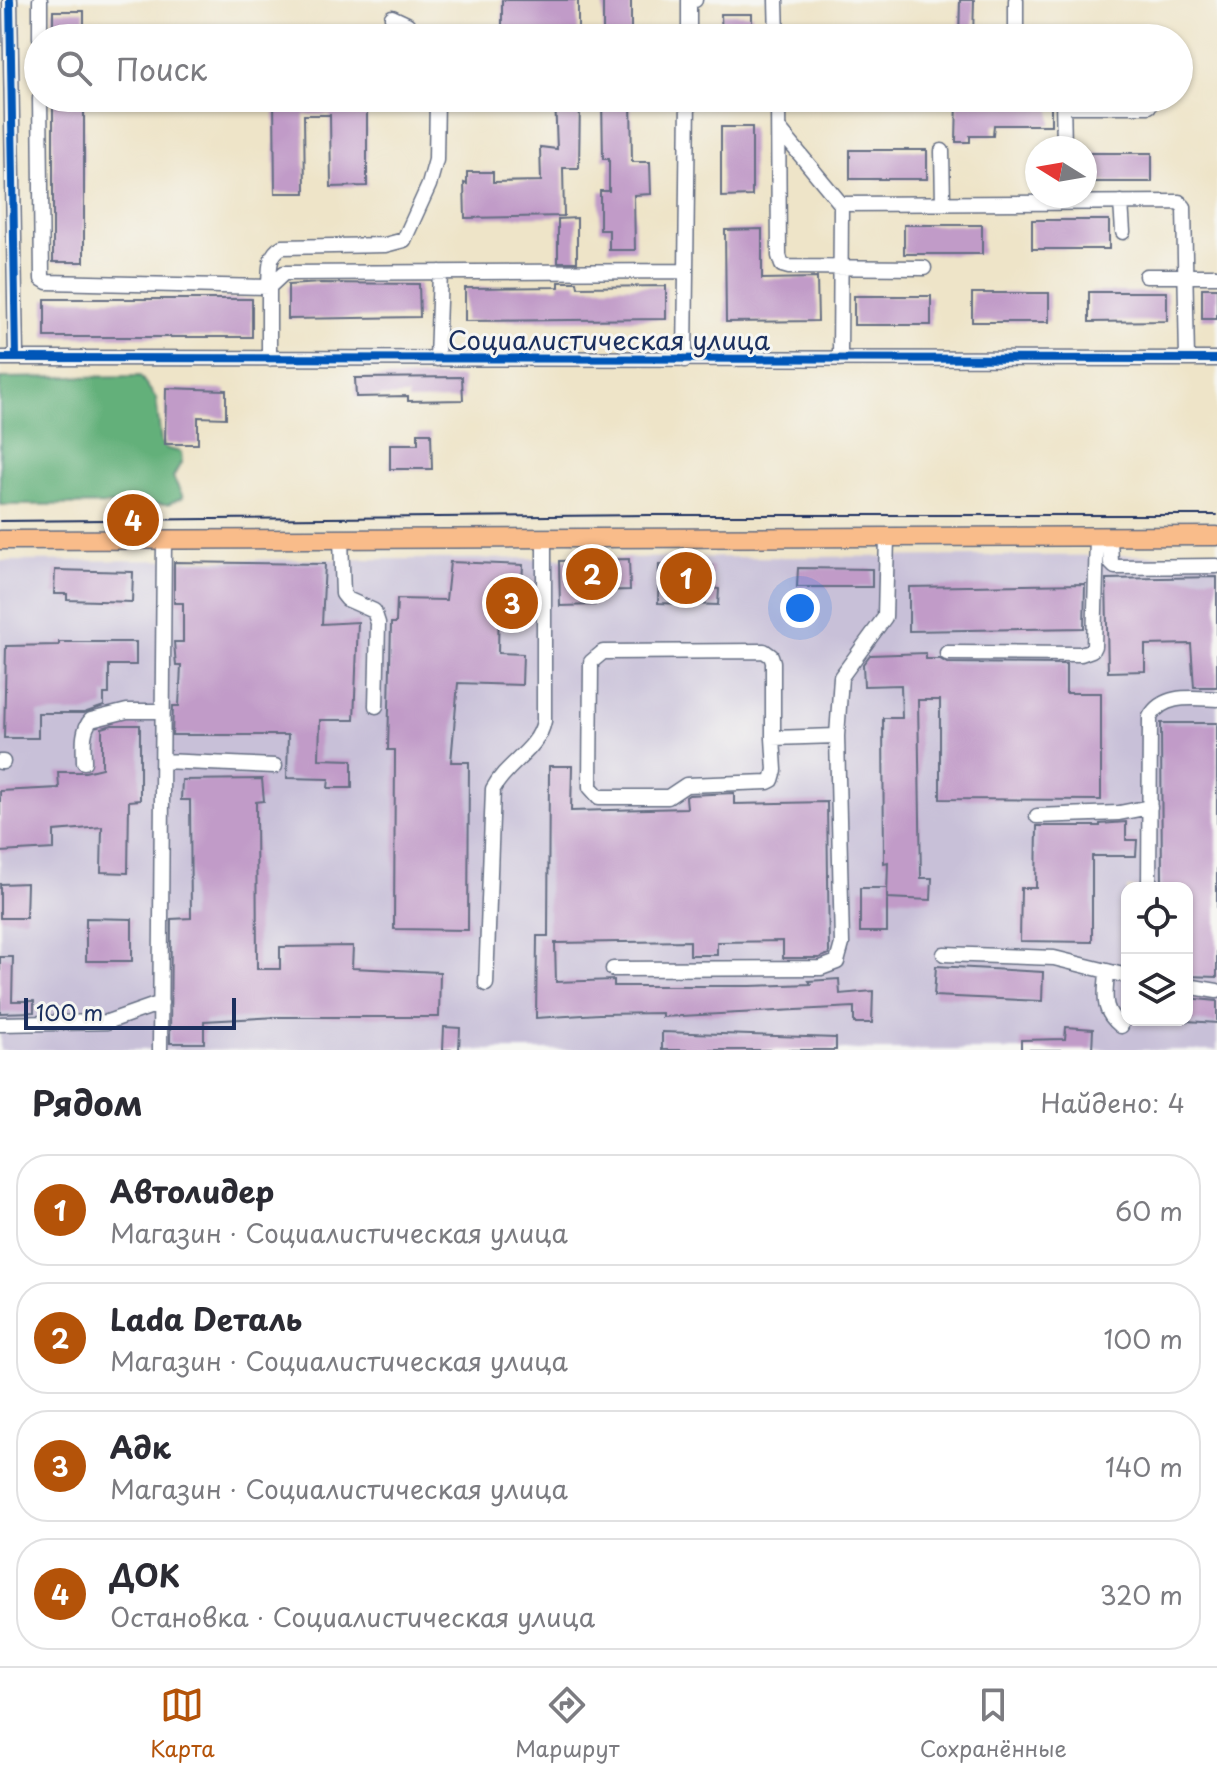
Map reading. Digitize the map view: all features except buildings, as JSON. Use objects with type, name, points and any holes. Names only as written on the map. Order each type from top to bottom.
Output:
[{"type":"main road","points":[[0,540],[1217,536]]},
{"type":"street","points":[[10,0],[8,292],[16,358]]},
{"type":"street","points":[[40,0],[40,24]]},
{"type":"street","points":[[690,24],[692,0]]},
{"type":"street","points":[[776,0],[777,24]]},
{"type":"street","points":[[1016,0],[1016,24]]},
{"type":"street","points":[[392,17],[407,24]]},
{"type":"street","points":[[40,112],[40,274],[44,281],[269,287],[284,273],[686,271]]},
{"type":"street","points":[[269,359],[270,260],[276,250],[282,247],[385,245],[404,240],[429,185],[436,160],[437,112]]},
{"type":"street","points":[[685,360],[688,112]]},
{"type":"street","points":[[778,112],[779,261],[789,267],[924,268]]},
{"type":"street","points":[[1063,112],[1064,136]]},
{"type":"street","points":[[779,129],[841,204],[840,359]]},
{"type":"street","points":[[942,151],[943,203]]},
{"type":"street","points":[[841,204],[1025,200]]},
{"type":"street","points":[[1097,201],[1183,203],[1187,359]]},
{"type":"street","points":[[1121,202],[1123,232]]},
{"type":"street","points":[[437,359],[440,272]]},
{"type":"street","points":[[1146,276],[1217,276]]},
{"type":"street","name":"Социалистическая улица","points":[[0,358],[1217,359]]},
{"type":"street","points":[[613,969],[821,968],[837,962],[842,944],[837,736],[841,677],[885,617],[887,537]]},
{"type":"street","points":[[1104,537],[1115,567],[1217,566]]},
{"type":"street","points":[[947,653],[1081,654],[1092,650],[1104,537]]},
{"type":"street","points":[[486,984],[493,789],[500,776],[537,742],[544,721],[544,538]]},
{"type":"street","points":[[160,1050],[164,539]]},
{"type":"street","points":[[341,539],[343,594],[353,603],[374,611],[378,623],[376,706]]},
{"type":"street","points":[[764,651],[773,662],[773,738],[775,770],[772,780],[768,782],[686,785],[668,797],[599,797],[590,787],[591,662],[603,652],[764,651]]},
{"type":"street","points":[[1149,882],[1150,717],[1154,709],[1169,700],[1217,699]]},
{"type":"street","points":[[84,762],[84,737],[91,720],[127,711],[163,711]]},
{"type":"street","points":[[773,738],[837,736]]},
{"type":"street","points":[[163,761],[275,766]]},
{"type":"street","points":[[1037,816],[1119,813],[1150,807]]},
{"type":"street","points":[[944,954],[1054,958],[1120,971],[1106,1010],[1109,1017],[1121,1026]]},
{"type":"street","points":[[1193,987],[1217,991]]},
{"type":"street","points":[[0,1024],[107,1022],[161,1003]]},
{"type":"shaded area","points":[[1217,555],[1217,1050],[0,1050],[0,561]]},
{"type":"green space","points":[[140,376],[156,398],[161,442],[165,448],[181,452],[182,461],[173,477],[183,497],[168,504],[0,505],[0,378]]},
{"type":"tram line","points":[[0,521],[649,515],[1217,515]]},
{"type":"cycle path","points":[[10,0],[16,358]]},
{"type":"cycle path","points":[[0,358],[1217,359]]},
{"type":"place","name":"ДОК","points":[[133,520]]},
{"type":"place","name":"Lada Dеталь","points":[[592,574]]},
{"type":"place","name":"Автолидер","points":[[686,578]]},
{"type":"place","name":"Адк","points":[[512,603]]}]
